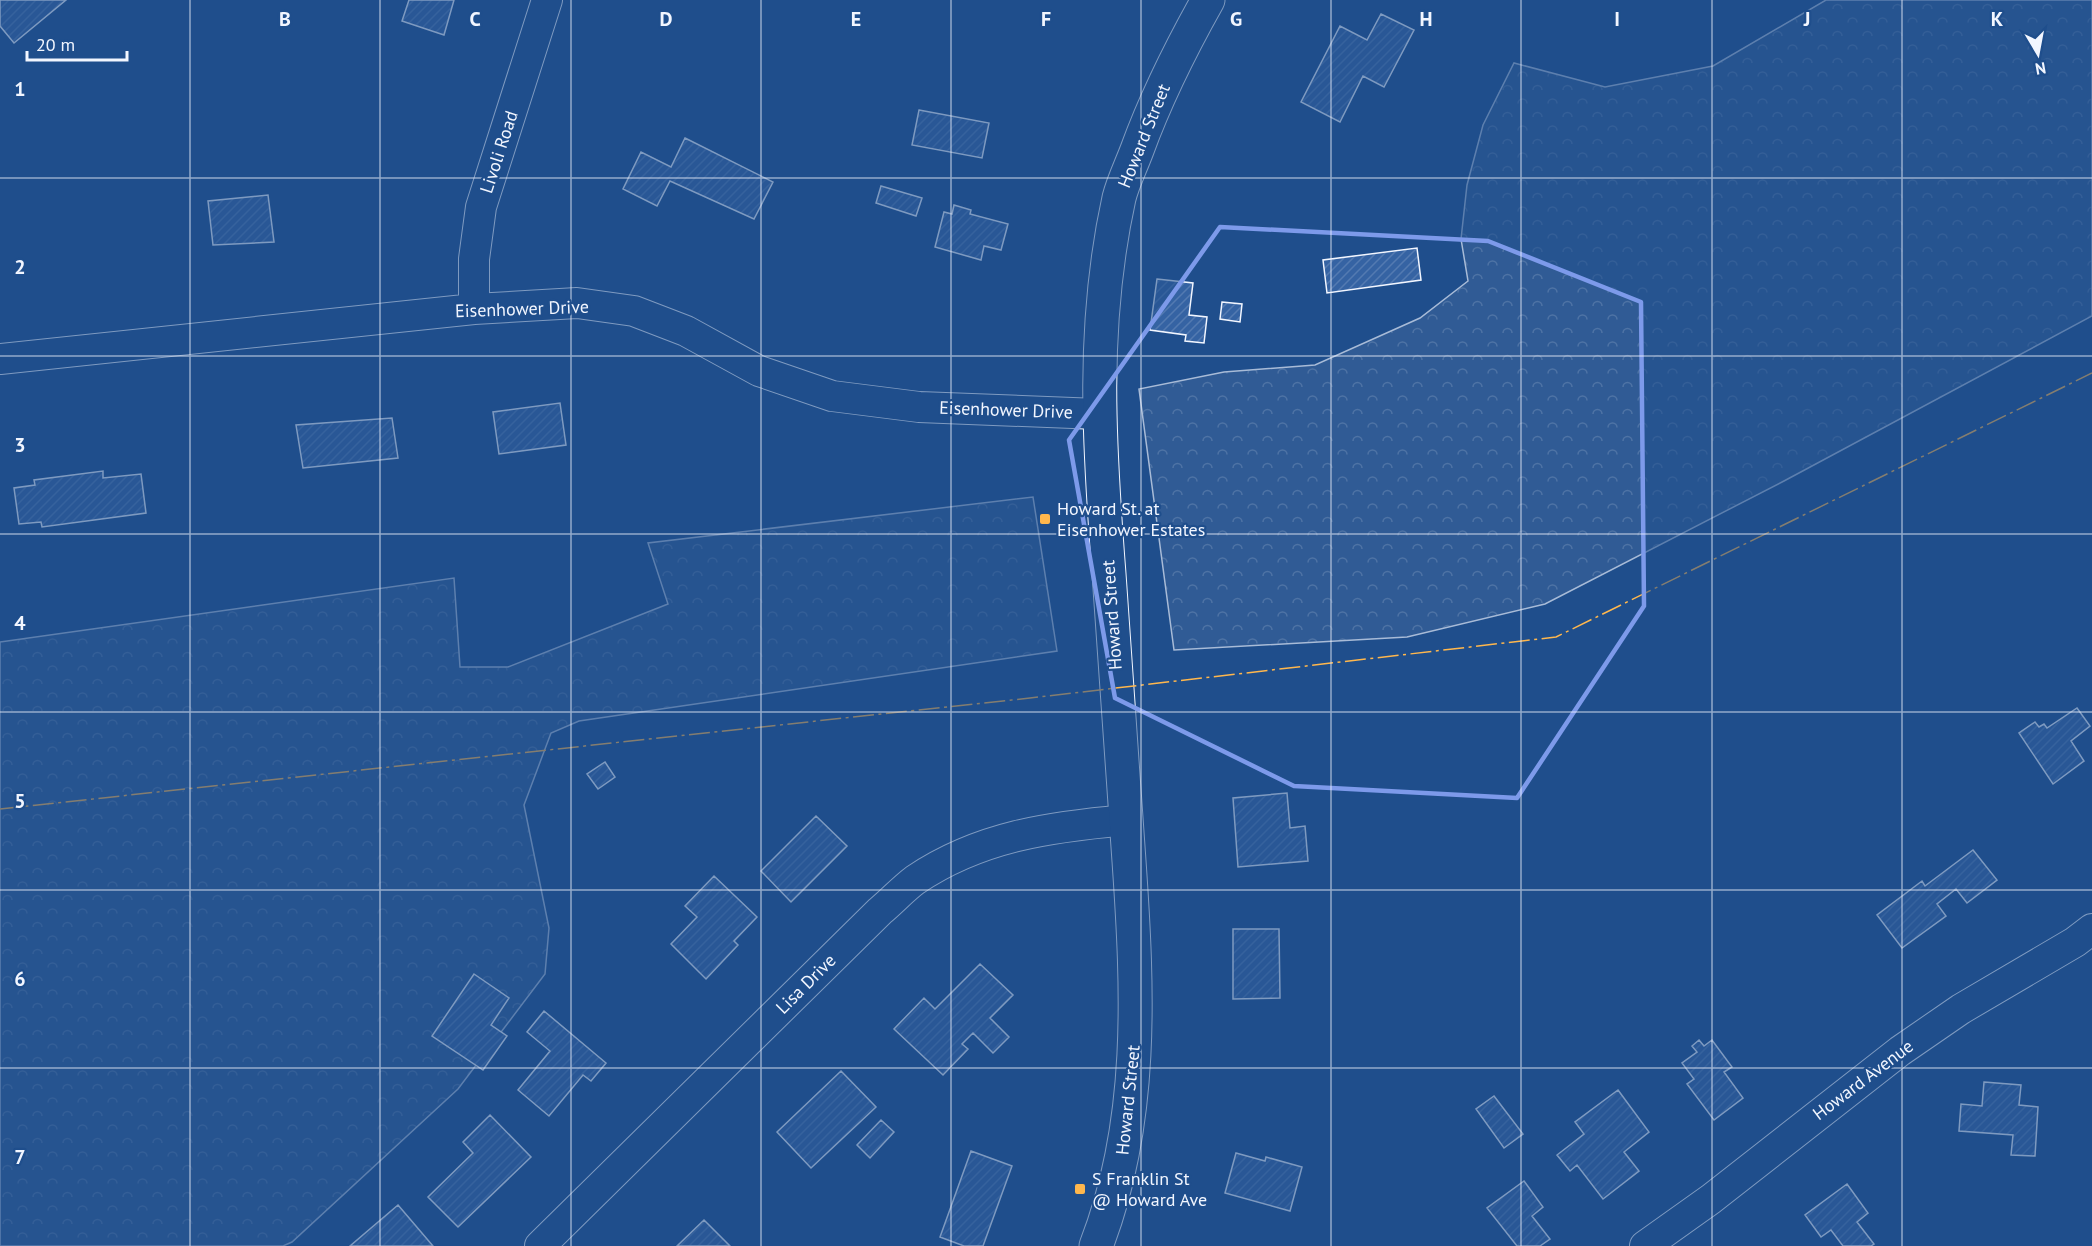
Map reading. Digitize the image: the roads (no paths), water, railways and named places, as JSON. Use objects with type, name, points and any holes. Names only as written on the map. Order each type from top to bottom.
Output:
[{"type":"main road","name":"Howard Street","points":[[1096,1246],[1107,1218],[1128,1127],[1137,1004],[1135,943],[1098,414],[1104,282],[1120,195],[1149,118],[1208,0]]},
{"type":"street","name":"Livoli Road","points":[[474,309],[474,259],[482,207],[547,0]]},
{"type":"street","name":"Eisenhower Drive","points":[[0,359],[474,309],[577,303],[634,311],[686,331],[759,371],[832,396],[919,407],[1098,414]]},
{"type":"street","name":"Lisa Drive","points":[[540,1246],[872,919],[914,881],[947,861],[986,844],[1032,832],[1126,820]]},
{"type":"street","name":"Howard Avenue","points":[[1645,1246],[1711,1199],[1900,1051],[1961,1009],[2075,942],[2092,929]]},
{"type":"place","name":"Howard St. at Eisenhower Estates","points":[[1045,519]]},
{"type":"place","name":"S Franklin St @ Howard Ave","points":[[1080,1189]]}]
